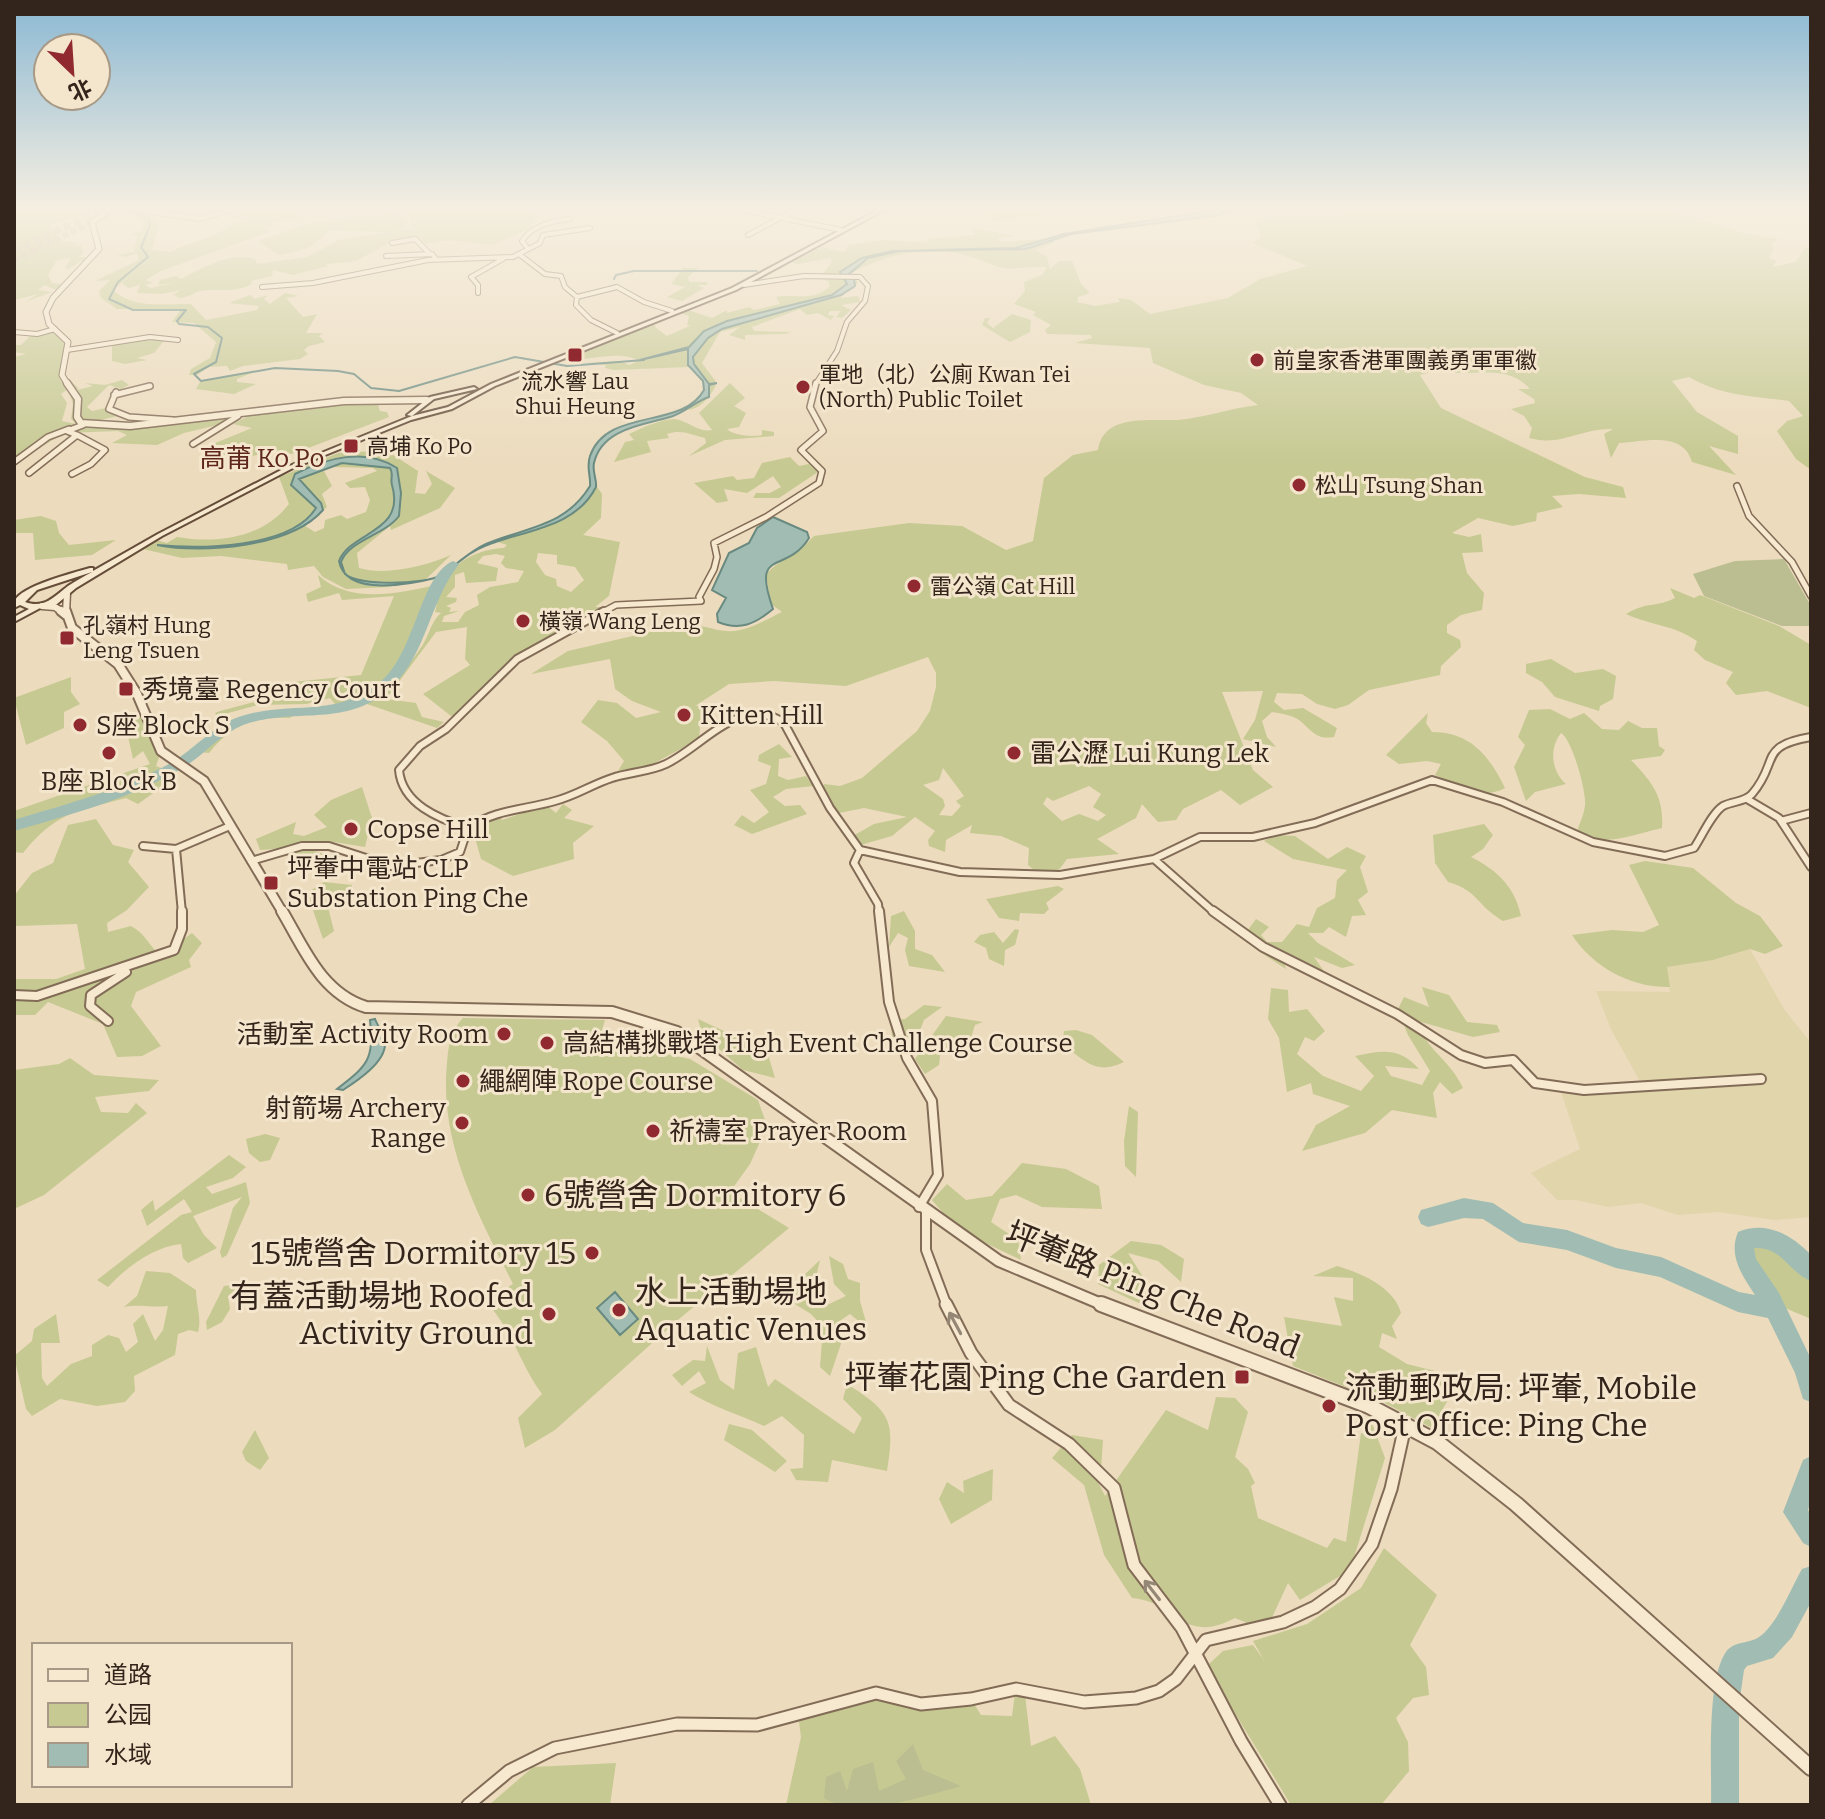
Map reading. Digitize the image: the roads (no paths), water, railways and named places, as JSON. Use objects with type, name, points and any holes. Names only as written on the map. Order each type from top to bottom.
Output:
[{"type":"main road","points":[[555,359],[611,333],[712,294]]},
{"type":"main road","points":[[14,620],[67,592],[158,534],[285,466],[411,414],[425,402],[441,395],[481,387],[721,294]]},
{"type":"main road","points":[[158,534],[301,463],[409,419],[442,410],[542,364]]},
{"type":"main road","points":[[441,395],[455,397],[456,404]]},
{"type":"main road","points":[[425,402],[429,410],[442,410]]},
{"type":"main road","points":[[14,606],[34,588],[89,570],[141,544]]},
{"type":"main road","points":[[52,583],[65,585],[67,592]]},
{"type":"main road","points":[[22,597],[24,605],[41,606]]},
{"type":"street","points":[[59,294],[48,306],[46,319],[68,340],[62,375],[78,399],[77,417],[83,425]]},
{"type":"street","points":[[573,294],[577,297]]},
{"type":"street","points":[[577,297],[590,294]]},
{"type":"street","points":[[630,294],[672,311]]},
{"type":"street","points":[[468,828],[440,818],[409,796],[400,780],[399,770],[420,746],[446,729],[479,693],[517,659],[616,605],[701,601],[699,597],[717,557],[714,543],[766,517],[819,483],[822,471],[801,450],[823,431],[810,413],[809,393],[836,352],[846,324],[868,294]]},
{"type":"street","points":[[577,297],[576,305],[611,333]]},
{"type":"street","points":[[14,332],[37,334],[55,329]]},
{"type":"street","points":[[67,350],[150,337],[178,340]]},
{"type":"street","points":[[150,386],[115,393],[108,408],[127,417],[187,420]]},
{"type":"street","points":[[14,462],[48,437],[83,425],[117,427],[238,416],[344,401],[425,402]]},
{"type":"street","points":[[193,444],[238,416]]},
{"type":"street","points":[[69,429],[67,433],[105,449],[91,464],[72,474]]},
{"type":"street","points":[[29,473],[77,435]]},
{"type":"street","points":[[1737,486],[1737,496],[1763,534],[1788,557],[1811,596]]},
{"type":"street","points":[[66,615],[67,592]]},
{"type":"street","points":[[41,606],[55,607],[66,615]]},
{"type":"street","name":"坪輋路 Ping Che Road","points":[[66,615],[75,633],[118,664],[137,694],[153,737],[170,757],[188,766],[204,781],[323,979],[345,1000],[383,1010],[600,1011],[655,1022],[696,1043],[978,1249],[1032,1277],[1346,1396],[1405,1424],[1474,1469],[1811,1768]]},
{"type":"street","points":[[251,861],[302,846],[329,846],[391,866],[421,864],[460,852],[468,828],[496,810],[558,800],[616,776],[659,767],[692,751],[712,732],[730,722],[766,713],[784,723],[830,808],[860,850],[960,872],[1060,875],[1154,859],[1200,837],[1253,837],[1315,823],[1432,780],[1503,802],[1593,842],[1665,856],[1694,848],[1721,807],[1747,799],[1763,780],[1771,753],[1788,741],[1811,737]]},
{"type":"street","points":[[1747,799],[1781,821],[1811,867]]},
{"type":"street","points":[[1781,821],[1811,813]]},
{"type":"street","points":[[143,846],[176,849],[230,826]]},
{"type":"street","points":[[108,1021],[90,1006],[91,995],[106,982],[178,945],[181,892],[175,873],[176,849]]},
{"type":"street","points":[[860,850],[854,863],[878,904],[889,1002],[907,1058],[932,1101],[938,1175],[923,1210],[926,1250],[950,1314],[971,1353],[1009,1405],[1059,1436],[1110,1483],[1118,1498],[1134,1565],[1182,1628],[1194,1655],[1280,1805]]},
{"type":"street","points":[[1154,859],[1222,918],[1261,945],[1415,1025],[1452,1053],[1495,1067],[1513,1060],[1535,1083],[1584,1090],[1761,1079]]},
{"type":"street","points":[[14,995],[37,996],[146,961]]},
{"type":"street","points":[[468,1805],[509,1771],[555,1748],[604,1736],[677,1724],[757,1725],[876,1693],[921,1704],[971,1699],[1016,1689],[1084,1702],[1114,1703],[1159,1691],[1182,1674],[1210,1637],[1282,1623],[1314,1609],[1349,1583],[1366,1562],[1377,1538],[1405,1424]]},
{"type":"water","points":[[843,294],[722,329],[708,338],[693,357],[694,364],[709,384],[717,383],[709,385],[709,397],[675,415],[625,430],[606,442],[598,451],[594,463],[596,487],[574,513],[467,555],[486,544],[544,524],[569,510],[590,486],[589,460],[599,441],[628,424],[679,410],[693,402],[704,390],[703,381],[688,365],[688,349],[640,360],[689,347],[704,331],[727,321]]},
{"type":"water","points":[[346,457],[372,458],[397,468],[401,493],[399,516],[345,554],[341,562],[345,573],[339,561],[345,551],[385,522],[391,513],[394,501],[390,468],[342,463],[299,479],[321,503],[323,510],[309,522],[268,540],[221,548],[157,545],[219,546],[266,539],[286,532],[304,522],[316,508],[291,485],[295,474],[320,463]]},
{"type":"water","points":[[773,517],[807,532],[809,538],[800,549],[768,569],[767,589],[773,609],[760,619],[740,626],[718,622],[717,614],[726,598],[712,590],[729,553],[749,543],[757,528]]},
{"type":"water","points":[[456,564],[439,580],[439,577],[413,583],[397,585],[367,584],[354,580],[348,576],[377,582],[421,581],[441,575]]},
{"type":"water","points":[[375,1019],[385,1040],[381,1057],[356,1082],[343,1090],[337,1089],[356,1074],[367,1060],[371,1044],[370,1020]]},
{"type":"water","points":[[615,1292],[638,1319],[620,1335],[597,1308]]},
{"type":"waterway","points":[[112,294],[109,299],[133,310],[186,310],[177,321],[179,324],[208,327],[222,338],[216,362],[194,374],[201,381],[275,368],[338,371],[354,374],[371,388],[399,391],[515,357],[567,366],[644,360]]},
{"type":"waterway","points":[[14,826],[138,784],[174,767],[218,733],[249,718],[336,710],[369,697],[400,670],[417,638],[434,591],[453,564]]},
{"type":"waterway","points":[[1428,1217],[1464,1208],[1486,1210],[1519,1232],[1567,1240],[1616,1258],[1661,1267],[1738,1302],[1775,1309]]},
{"type":"waterway","points":[[1775,1309],[1745,1257],[1745,1239],[1774,1240],[1798,1256],[1811,1271]]},
{"type":"waterway","points":[[1775,1309],[1805,1370],[1811,1391]]},
{"type":"waterway","points":[[1811,1468],[1795,1512],[1811,1535]]},
{"type":"waterway","points":[[1725,1805],[1726,1705],[1731,1669],[1738,1657],[1770,1645],[1811,1578]]},
{"type":"place","name":"流水響 Lau Shui Heung","points":[[575,355]]},
{"type":"place","name":"前皇家香港軍團義勇軍軍徽","points":[[1257,360]]},
{"type":"place","name":"軍地（北）公廁 Kwan Tei (North) Public Toilet","points":[[803,387]]},
{"type":"place","name":"高埔 Ko Po","points":[[351,446]]},
{"type":"place","name":"松山 Tsung Shan","points":[[1299,485]]},
{"type":"place","name":"雷公嶺 Cat Hill","points":[[914,586]]},
{"type":"place","name":"橫嶺 Wang Leng","points":[[523,621]]},
{"type":"place","name":"孔嶺村 Hung Leng Tsuen","points":[[67,638]]},
{"type":"place","name":"秀境臺 Regency Court","points":[[126,689]]},
{"type":"place","name":"Kitten Hill","points":[[684,715]]},
{"type":"place","name":"S座 Block S","points":[[80,725]]},
{"type":"place","name":"B座 Block B","points":[[109,753]]},
{"type":"place","name":"雷公瀝 Lui Kung Lek","points":[[1014,753]]},
{"type":"place","name":"Copse Hill","points":[[351,829]]},
{"type":"place","name":"坪輋中電站 CLP Substation Ping Che","points":[[271,883]]},
{"type":"place","name":"活動室 Activity Room","points":[[504,1034]]},
{"type":"place","name":"高結構挑戰塔 High Event Challenge Course","points":[[547,1043]]},
{"type":"place","name":"繩網陣 Rope Course","points":[[463,1081]]},
{"type":"place","name":"射箭場 Archery Range","points":[[462,1123]]},
{"type":"place","name":"祈禱室 Prayer Room","points":[[653,1131]]},
{"type":"place","name":"6號營舍 Dormitory 6","points":[[528,1195]]},
{"type":"place","name":"15號營舍 Dormitory 15","points":[[592,1253]]},
{"type":"place","name":"水上活動場地 Aquatic Venues","points":[[619,1310]]},
{"type":"place","name":"有蓋活動場地 Roofed Activity Ground","points":[[549,1314]]},
{"type":"place","name":"坪輋花園 Ping Che Garden","points":[[1242,1377]]},
{"type":"place","name":"流動郵政局: 坪輋, Mobile Post Office: Ping Che","points":[[1329,1406]]},
{"type":"district","name":"高莆 Ko Po","points":[[262,458]]}]
